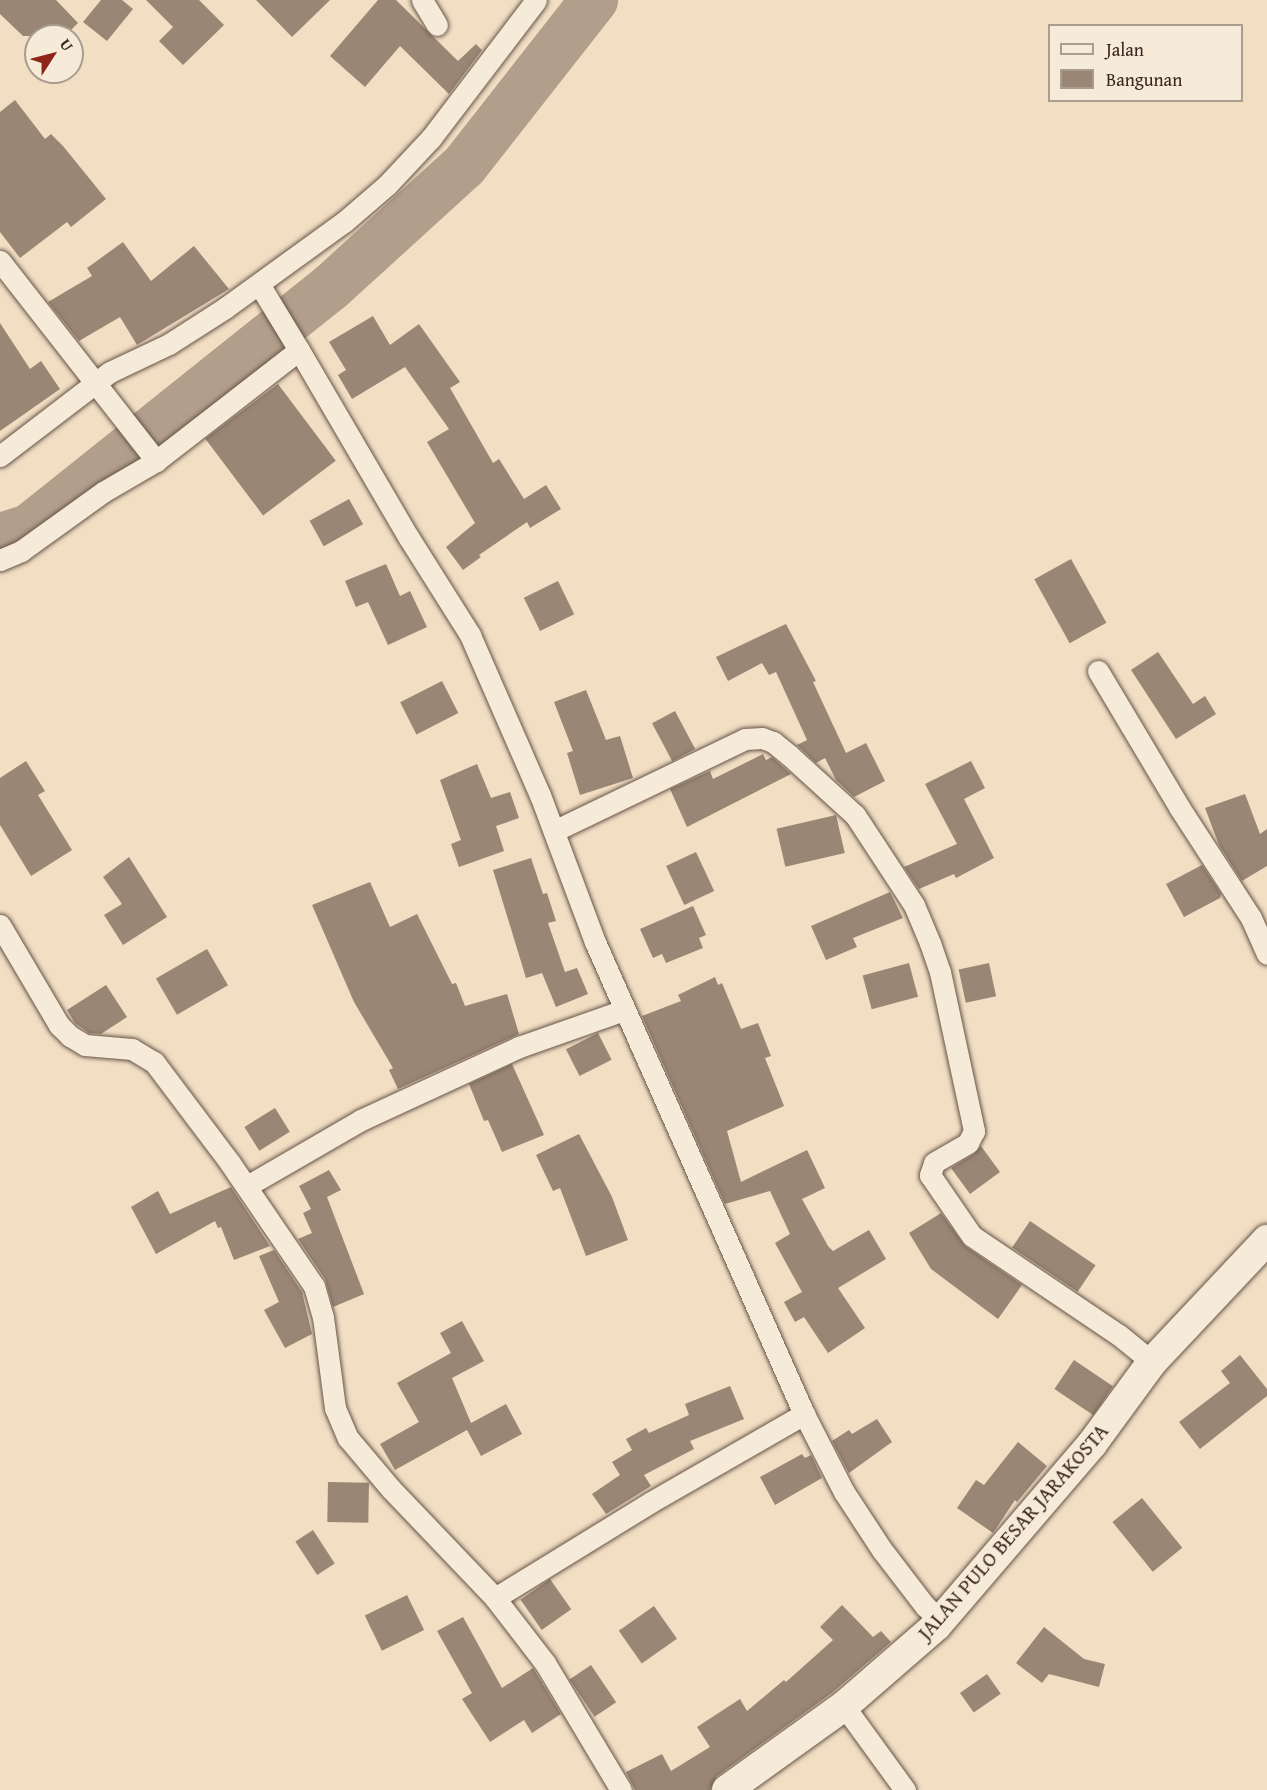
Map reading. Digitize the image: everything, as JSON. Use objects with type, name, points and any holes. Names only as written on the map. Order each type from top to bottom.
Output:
[{"type":"street","points":[[422,0],[437,25]]},
{"type":"street","points":[[0,456],[95,383],[203,323],[261,287],[344,222],[387,185],[431,138],[536,0]]},
{"type":"street","points":[[0,261],[69,353],[151,455]]},
{"type":"street","points":[[261,287],[409,538],[470,636],[554,831],[595,942],[624,1010],[804,1414],[844,1492],[882,1550],[925,1606],[937,1617],[948,1613]]},
{"type":"street","points":[[0,560],[21,551],[298,350]]},
{"type":"street","points":[[1098,671],[1179,807],[1251,918],[1267,954]]},
{"type":"street","points":[[554,831],[745,740],[762,738],[773,742],[789,754],[855,815],[914,905],[940,972],[974,1131],[968,1143],[934,1163],[930,1175],[972,1236],[1119,1335],[1152,1362]]},
{"type":"street","points":[[0,925],[59,1025],[80,1044],[132,1049],[154,1062],[247,1186],[314,1286],[320,1302],[335,1408],[348,1438],[391,1489],[495,1599],[545,1663],[621,1790]]},
{"type":"street","points":[[247,1186],[361,1120],[519,1047],[624,1010]]},
{"type":"street","name":"JALAN PULO BESAR JARAKOSTA","points":[[727,1790],[843,1706],[922,1639],[948,1613],[1092,1444],[1152,1362],[1267,1240]]},
{"type":"street","points":[[495,1599],[651,1502],[804,1414]]},
{"type":"street","points":[[843,1706],[905,1790]]},
{"type":"building","points":[[0,0],[56,0],[78,23],[24,24],[23,36],[0,14]]},
{"type":"building","points":[[101,0],[122,0],[133,9],[107,41],[83,22]]},
{"type":"building","points":[[146,0],[199,0],[224,25],[183,65],[159,41],[173,27]]},
{"type":"building","points":[[256,0],[330,0],[292,37]]},
{"type":"building","points":[[378,0],[396,0],[458,61],[476,44],[482,50],[449,94],[400,46],[365,87],[330,56]]},
{"type":"building","points":[[15,100],[45,139],[51,134],[106,199],[71,227],[67,222],[20,258],[0,232],[0,112]]},
{"type":"building","points":[[123,242],[151,281],[194,246],[229,289],[137,345],[120,317],[79,341],[48,302],[92,276],[87,268]]},
{"type":"building","points":[[373,316],[390,345],[419,324],[460,382],[450,388],[493,463],[499,459],[524,499],[546,485],[561,509],[530,528],[527,522],[479,555],[481,557],[463,570],[446,547],[475,523],[427,442],[449,429],[405,367],[352,399],[338,375],[346,370],[329,342]]},
{"type":"building","points":[[0,323],[30,369],[41,361],[60,389],[0,431]]},
{"type":"building","points":[[278,384],[336,461],[263,515],[205,439]]},
{"type":"building","points":[[349,499],[363,524],[324,546],[310,521]]},
{"type":"building","points":[[1071,559],[1106,623],[1070,643],[1034,579]]},
{"type":"building","points":[[386,564],[400,596],[410,591],[427,627],[388,645],[368,602],[356,607],[345,581]]},
{"type":"building","points":[[558,581],[574,614],[540,631],[524,598]]},
{"type":"building","points":[[786,624],[816,681],[813,682],[846,753],[866,743],[885,781],[854,797],[836,780],[825,758],[816,763],[797,745],[807,740],[776,672],[769,675],[762,663],[728,681],[716,657]]},
{"type":"building","points":[[1158,652],[1193,704],[1205,696],[1216,714],[1176,739],[1131,670]]},
{"type":"building","points":[[442,681],[458,713],[416,734],[400,702]]},
{"type":"building","points":[[586,690],[606,740],[620,736],[633,778],[580,795],[567,753],[573,751],[554,702]]},
{"type":"building","points":[[675,711],[695,749],[672,761],[652,723]]},
{"type":"building","points":[[763,754],[766,760],[772,757],[791,774],[687,827],[670,789],[710,771],[713,779]]},
{"type":"building","points":[[26,761],[45,791],[38,795],[72,850],[31,876],[0,825],[0,778]]},
{"type":"building","points":[[971,761],[985,788],[964,799],[994,858],[956,878],[954,874],[919,889],[904,867],[957,844],[925,784]]},
{"type":"building","points":[[477,764],[491,798],[510,792],[519,818],[496,826],[504,851],[459,867],[451,844],[461,840],[440,780]]},
{"type":"building","points":[[1245,794],[1260,834],[1267,829],[1267,866],[1242,881],[1219,845],[1205,808]]},
{"type":"building","points":[[836,815],[845,853],[785,867],[777,829]]},
{"type":"building","points":[[696,852],[714,891],[684,905],[666,866]]},
{"type":"building","points":[[129,857],[167,917],[123,945],[104,915],[122,904],[103,877]]},
{"type":"building","points":[[531,858],[543,894],[547,893],[556,921],[548,923],[565,972],[577,968],[588,994],[556,1007],[542,973],[526,978],[493,870]]},
{"type":"building","points":[[1202,865],[1221,894],[1220,898],[1184,917],[1166,884]]},
{"type":"building","points":[[370,882],[390,927],[417,914],[452,984],[456,983],[465,1006],[507,994],[519,1034],[398,1089],[389,1070],[393,1068],[354,1002],[312,905]]},
{"type":"building","points":[[890,892],[903,918],[853,938],[857,947],[826,960],[811,926]]},
{"type":"building","points":[[693,906],[706,935],[699,938],[703,948],[666,963],[662,954],[653,958],[640,929]]},
{"type":"building","points":[[207,949],[228,985],[177,1015],[156,978]]},
{"type":"building","points":[[909,963],[918,997],[872,1009],[863,975]]},
{"type":"building","points":[[989,963],[996,996],[966,1003],[959,969]]},
{"type":"building","points":[[715,977],[718,985],[722,983],[741,1029],[758,1023],[771,1056],[765,1058],[784,1106],[727,1131],[741,1182],[807,1150],[825,1188],[802,1199],[828,1246],[833,1251],[869,1230],[886,1259],[838,1288],[865,1328],[828,1353],[804,1317],[795,1322],[784,1302],[802,1292],[775,1243],[790,1234],[770,1191],[725,1204],[642,1016],[681,1001],[678,995]]},
{"type":"building","points":[[106,985],[127,1017],[101,1034],[89,1033],[75,1023],[67,1010]]},
{"type":"building","points":[[598,1033],[612,1060],[580,1076],[566,1049]]},
{"type":"building","points":[[512,1064],[544,1135],[502,1152],[488,1120],[484,1121],[469,1084]]},
{"type":"building","points":[[275,1108],[290,1132],[259,1151],[244,1127]]},
{"type":"building","points":[[579,1134],[612,1197],[628,1240],[586,1256],[560,1188],[553,1191],[536,1155]]},
{"type":"building","points":[[981,1146],[1000,1172],[970,1194],[951,1168],[974,1154]]},
{"type":"building","points":[[329,1170],[341,1190],[327,1197],[364,1294],[333,1307],[325,1279],[298,1239],[312,1233],[303,1213],[311,1209],[299,1186]]},
{"type":"building","points":[[231,1187],[270,1246],[234,1260],[221,1227],[218,1228],[215,1221],[156,1254],[131,1207],[158,1191],[170,1214]]},
{"type":"building","points":[[941,1213],[965,1246],[1022,1285],[998,1319],[931,1269],[909,1233]]},
{"type":"building","points":[[1030,1221],[1095,1265],[1078,1292],[1012,1248]]},
{"type":"building","points":[[274,1250],[302,1292],[312,1334],[285,1348],[264,1310],[279,1302],[259,1256]]},
{"type":"building","points":[[462,1321],[484,1361],[452,1378],[471,1423],[506,1404],[522,1434],[481,1456],[467,1430],[395,1470],[380,1444],[419,1422],[397,1383],[451,1353],[440,1333]]},
{"type":"building","points":[[1240,1355],[1267,1389],[1267,1396],[1200,1449],[1179,1422],[1230,1383],[1221,1371]]},
{"type":"building","points":[[1074,1360],[1113,1386],[1093,1415],[1054,1389]]},
{"type":"building","points":[[730,1386],[744,1419],[690,1441],[694,1449],[644,1475],[651,1486],[606,1514],[592,1494],[620,1475],[612,1462],[632,1450],[626,1439],[646,1428],[649,1433],[689,1415],[685,1404]]},
{"type":"building","points":[[877,1419],[892,1442],[849,1473],[832,1441],[849,1430],[852,1434]]},
{"type":"building","points":[[1018,1442],[1047,1466],[1017,1502],[1015,1500],[993,1533],[957,1508],[976,1480],[984,1485]]},
{"type":"building","points":[[802,1454],[805,1458],[811,1455],[822,1478],[775,1505],[760,1477]]},
{"type":"building","points":[[328,1482],[369,1483],[368,1523],[327,1522]]},
{"type":"building","points":[[1142,1498],[1182,1548],[1153,1572],[1112,1522]]},
{"type":"building","points":[[313,1530],[335,1564],[317,1575],[295,1541]]},
{"type":"building","points":[[550,1579],[571,1609],[542,1630],[521,1600]]},
{"type":"building","points":[[407,1595],[424,1630],[382,1651],[365,1616]]},
{"type":"building","points":[[842,1605],[873,1637],[881,1631],[891,1642],[833,1692],[717,1776],[710,1790],[635,1790],[626,1772],[662,1754],[671,1771],[710,1747],[697,1727],[740,1699],[747,1711],[784,1680],[786,1682],[833,1640],[820,1627]]},
{"type":"building","points":[[654,1606],[677,1639],[642,1663],[619,1631]]},
{"type":"building","points":[[463,1617],[502,1688],[533,1668],[561,1714],[532,1733],[524,1720],[490,1742],[462,1699],[472,1693],[437,1631]]},
{"type":"building","points":[[1044,1627],[1084,1659],[1105,1664],[1099,1687],[1049,1674],[1042,1683],[1016,1663]]},
{"type":"building","points":[[591,1665],[616,1702],[595,1717],[569,1680]]},
{"type":"building","points":[[987,1674],[1001,1694],[974,1713],[960,1693]]},
{"type":"waterway","points":[[0,537],[29,528],[331,287],[464,166],[594,0]]}]
